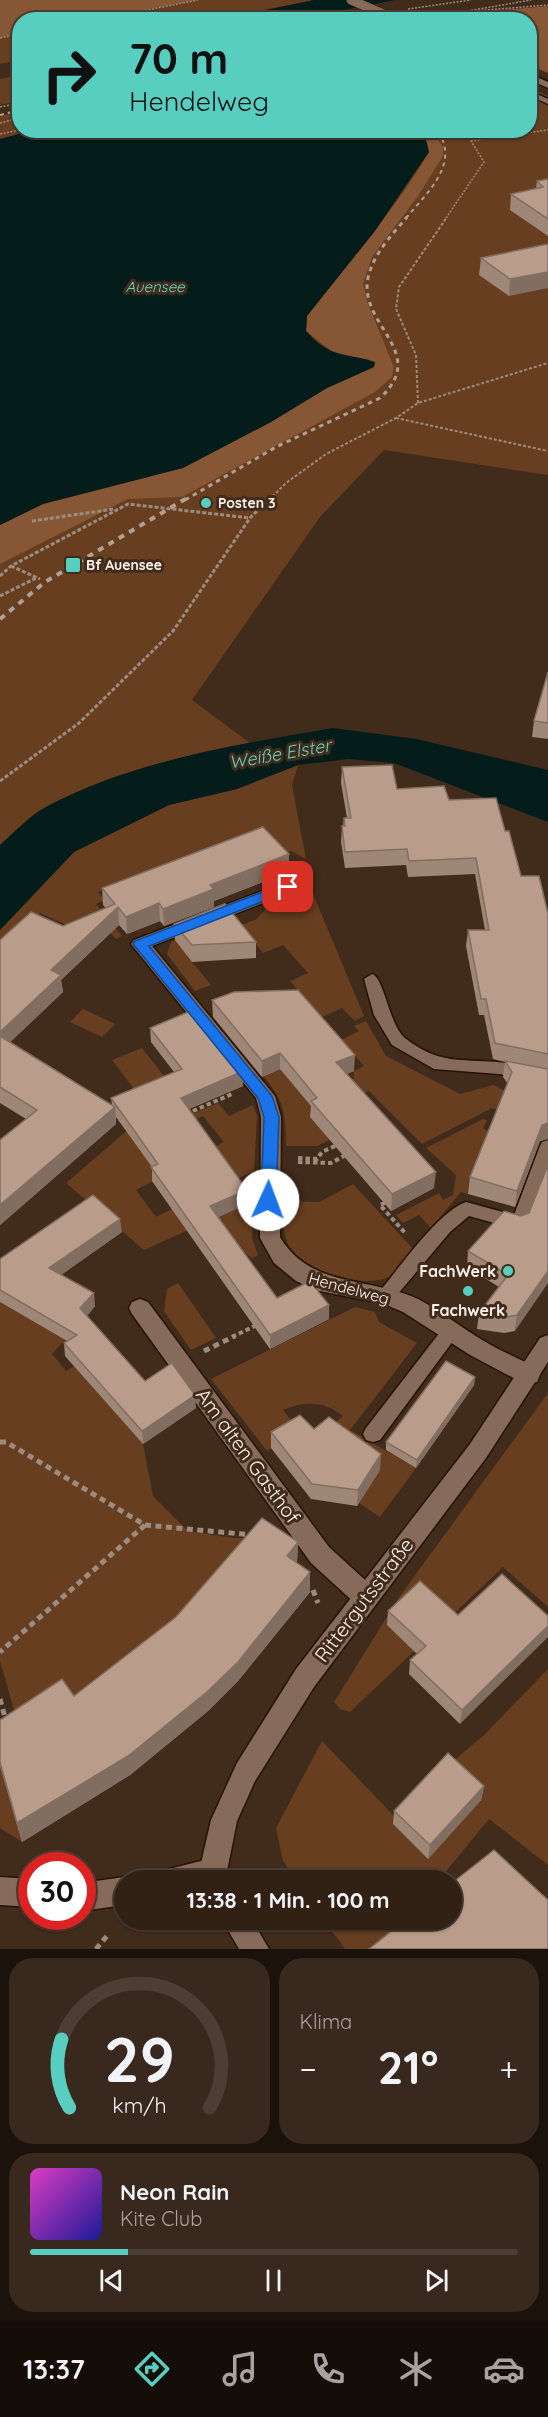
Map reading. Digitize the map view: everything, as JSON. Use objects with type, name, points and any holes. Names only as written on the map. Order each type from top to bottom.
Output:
[{"type":"street","points":[[351,0],[379,12]]},
{"type":"street","name":"Hendelweg","points":[[288,887],[140,944],[265,1096],[271,1117],[268,1219],[270,1238],[281,1257],[303,1275],[329,1286],[386,1296],[411,1306],[450,1332],[529,1375]]},
{"type":"street","name":"Am alten Gasthof","points":[[140,1308],[320,1554],[366,1597]]},
{"type":"street","name":"Rittergutsstraße","points":[[216,1870],[224,1820],[246,1772],[305,1677],[478,1451],[548,1344]]},
{"type":"street","points":[[0,1891],[18,1892]]},
{"type":"street","points":[[96,1895],[114,1892]]},
{"type":"street","points":[[243,1930],[255,1949]]},
{"type":"lane","points":[[372,979],[382,1015],[398,1041],[440,1065],[499,1068],[548,1077]]},
{"type":"lane","points":[[386,1296],[444,1227],[466,1209],[519,1223],[548,1146]]},
{"type":"lane","points":[[373,1434],[450,1332]]},
{"type":"path","points":[[137,12],[198,0]]},
{"type":"path","points":[[406,9],[471,0]]},
{"type":"path","points":[[458,12],[531,0]]},
{"type":"path","points":[[464,12],[548,5]]},
{"type":"path","points":[[418,403],[416,355],[396,309],[399,287],[484,162],[467,138]]},
{"type":"path","points":[[471,141],[492,138]]},
{"type":"path","points":[[0,781],[79,723],[173,631],[250,518],[286,483],[326,454],[396,418],[418,403],[548,363]]},
{"type":"path","points":[[396,418],[548,451]]},
{"type":"path","points":[[0,576],[10,566],[128,504],[250,518]]},
{"type":"path","points":[[156,511],[159,506]]},
{"type":"path","points":[[32,521],[118,509]]},
{"type":"path","points":[[0,596],[38,579],[10,566]]},
{"type":"path","points":[[183,1116],[255,1084]]},
{"type":"path","points":[[322,1152],[335,1146]]},
{"type":"path","points":[[331,1163],[344,1156]]},
{"type":"path","points":[[385,1203],[380,1205],[423,1252]]},
{"type":"path","points":[[180,1363],[270,1318]]},
{"type":"path","points":[[0,1442],[6,1442],[145,1525],[263,1535]]},
{"type":"path","points":[[0,1652],[145,1525]]},
{"type":"path","points":[[309,1581],[318,1603]]},
{"type":"path","points":[[0,1699],[9,1730]]},
{"type":"path","points":[[96,1949],[107,1936]]},
{"type":"shaded area","points":[[0,0],[198,0],[134,12],[12,12],[12,35],[0,38]]},
{"type":"shaded area","points":[[198,0],[314,0],[253,12],[137,12]]},
{"type":"shaded area","points":[[548,6],[548,73],[537,68],[537,12],[480,12]]},
{"type":"shaded area","points":[[12,35],[12,61],[0,64],[0,38]]},
{"type":"shaded area","points":[[12,76],[12,102],[0,105],[0,79]]},
{"type":"shaded area","points":[[537,90],[548,96],[548,475],[384,450],[320,517],[192,700],[250,743],[171,760],[94,785],[40,811],[0,845],[0,525],[338,356],[316,342],[306,331],[414,138],[537,138]]},
{"type":"shaded area","points":[[12,113],[12,136],[0,139],[0,116]]},
{"type":"shaded area","points":[[421,138],[437,138],[443,147],[443,156],[418,196],[372,257],[363,284],[368,304],[394,367],[392,377],[375,392],[182,497],[128,499],[0,564],[0,525],[43,504],[183,468],[271,422],[327,388],[374,367],[368,359],[338,356],[306,331],[307,316],[401,195],[429,152]]},
{"type":"shaded area","points":[[298,765],[292,785],[306,859],[291,851],[283,854],[260,831],[98,892],[105,900],[96,904],[122,936],[116,939],[105,927],[87,934],[40,913],[27,925],[0,960],[0,930],[74,852],[169,805],[237,789]]},
{"type":"shaded area","points":[[311,889],[364,1016],[355,1021],[342,1008],[322,1017],[290,981],[308,973],[283,945],[263,953],[250,937],[188,957],[211,985],[195,991],[167,954],[171,942],[179,938],[208,938],[257,919],[269,905]]},
{"type":"shaded area","points":[[83,1009],[115,1024],[102,1037],[70,1022]]},
{"type":"shaded area","points":[[366,1021],[386,1056],[460,1094],[494,1085],[515,1096],[501,1111],[492,1108],[422,1144],[369,1091],[311,1117],[330,1140],[317,1146],[286,1146],[282,1106],[274,1090],[260,1072],[276,1064],[309,1103],[353,1083],[354,1071],[364,1066],[341,1040],[359,1031],[354,1026]]},
{"type":"shaded area","points":[[142,1048],[167,1080],[137,1093],[112,1060]]},
{"type":"shaded area","points":[[218,1103],[229,1116],[253,1105],[257,1116],[254,1171],[233,1181],[210,1149],[224,1142],[203,1116],[162,1134],[158,1129]]},
{"type":"shaded area","points":[[144,1116],[159,1178],[136,1190],[156,1217],[172,1209],[204,1223],[253,1201],[252,1238],[258,1255],[252,1258],[202,1224],[144,1250],[66,1183]]},
{"type":"shaded area","points":[[483,1119],[487,1120],[483,1129],[493,1132],[468,1194],[461,1192],[431,1228],[419,1215],[403,1223],[396,1215],[439,1193],[443,1200],[453,1195],[456,1175],[426,1148]]},
{"type":"shaded area","points":[[353,1184],[414,1250],[399,1269],[389,1277],[363,1281],[332,1275],[304,1261],[294,1252],[285,1237],[285,1201],[319,1202]]},
{"type":"shaded area","points":[[178,1283],[216,1338],[191,1350],[164,1311],[167,1289]]},
{"type":"shaded area","points":[[0,1302],[65,1340],[52,1354],[66,1371],[74,1366],[143,1444],[153,1496],[188,1531],[234,1538],[262,1538],[88,1706],[16,1717],[0,1661]]},
{"type":"shaded area","points":[[355,1307],[375,1312],[379,1322],[417,1343],[350,1430],[416,1468],[380,1517],[359,1503],[380,1470],[329,1428],[343,1416],[329,1407],[314,1404],[299,1405],[283,1410],[300,1431],[267,1451],[211,1379]]},
{"type":"shaded area","points":[[548,1393],[548,1607],[503,1567],[350,1712],[340,1709],[334,1702],[400,1596]]},
{"type":"shaded area","points":[[548,1669],[548,1865],[489,1819],[447,1870],[289,1870],[283,1861],[276,1828],[322,1741],[397,1819],[393,1824],[428,1858],[446,1767],[483,1736]]},
{"type":"shaded area","points":[[0,1766],[22,1842],[0,1828]]},
{"type":"shaded area","points":[[331,1930],[410,1930],[386,1949],[345,1949]]},
{"type":"water","points":[[314,0],[395,0],[334,12],[256,12]]},
{"type":"water","name":"Auensee","points":[[12,136],[12,138],[426,138],[429,152],[375,231],[307,316],[306,331],[315,340],[338,353],[375,362],[374,367],[327,388],[271,422],[183,468],[43,504],[0,525],[0,139]]},
{"type":"water","name":"Weiße Elster","points":[[333,728],[416,739],[548,770],[548,822],[394,763],[349,759],[298,765],[237,789],[169,805],[74,852],[0,930],[0,845],[46,807],[114,777],[186,756]]},
{"type":"building","points":[[548,179],[548,219],[511,194],[543,187],[537,181]]},
{"type":"building","points":[[548,244],[548,272],[510,279],[481,258]]},
{"type":"building","points":[[548,672],[548,723],[534,721]]},
{"type":"building","points":[[392,765],[397,789],[444,786],[449,800],[496,798],[505,831],[509,831],[521,876],[539,876],[548,914],[548,1054],[495,1043],[486,999],[481,999],[468,930],[489,930],[476,858],[409,861],[407,849],[345,852],[342,826],[345,826],[344,818],[351,818],[342,767]]},
{"type":"building","points":[[263,827],[289,854],[210,885],[214,889],[163,909],[159,903],[126,917],[118,907],[51,970],[61,975],[0,1032],[0,940],[31,912],[63,926],[115,904],[102,888]]},
{"type":"building","points":[[225,904],[256,942],[192,945],[174,924]]},
{"type":"building","points":[[298,990],[355,1055],[336,1062],[436,1172],[392,1194],[311,1101],[317,1098],[280,1053],[262,1061],[212,1000],[234,992]]},
{"type":"building","points":[[193,1010],[243,1071],[181,1098],[247,1190],[210,1206],[277,1298],[310,1281],[329,1305],[270,1335],[151,1167],[158,1164],[111,1098],[182,1069],[150,1028]]},
{"type":"building","points":[[0,1036],[115,1107],[0,1205],[0,1140],[37,1110],[0,1087]]},
{"type":"building","points":[[505,1061],[548,1069],[548,1123],[542,1125],[517,1191],[470,1177],[512,1072]]},
{"type":"building","points":[[548,1165],[548,1271],[517,1315],[507,1317],[479,1313],[508,1275],[468,1251],[504,1211],[521,1216],[529,1213]]},
{"type":"building","points":[[93,1195],[120,1219],[49,1268],[94,1293],[80,1308],[145,1381],[172,1363],[195,1395],[142,1431],[64,1343],[77,1335],[0,1290],[0,1259]]},
{"type":"building","points":[[446,1361],[475,1377],[417,1460],[386,1442]]},
{"type":"building","points":[[300,1415],[314,1429],[329,1417],[381,1454],[358,1490],[312,1484],[271,1432]]},
{"type":"building","points":[[262,1518],[298,1542],[287,1556],[310,1572],[238,1662],[207,1692],[128,1756],[17,1823],[0,1762],[0,1720],[62,1679],[74,1696],[176,1617]]},
{"type":"building","points":[[502,1574],[548,1616],[548,1626],[462,1710],[410,1660],[426,1646],[388,1611],[420,1581],[458,1615]]},
{"type":"building","points":[[448,1753],[484,1786],[430,1845],[394,1811]]},
{"type":"building","points":[[494,1850],[548,1900],[548,1949],[369,1949],[393,1930],[462,1930],[462,1875]]},
{"type":"railway","points":[[0,115],[12,112]]},
{"type":"railway","points":[[406,218],[431,188],[443,166],[445,154],[441,138]]},
{"type":"railway","points":[[185,500],[276,447],[380,398],[393,382],[398,366],[396,352],[373,310],[368,295],[368,278],[379,253],[407,217]]},
{"type":"railway","points":[[0,619],[45,582],[187,498]]},
{"type":"place","name":"Posten 3","points":[[206,503]]},
{"type":"place","name":"Bf Auensee","points":[[73,565]]},
{"type":"place","name":"FachWerk","points":[[508,1271]]},
{"type":"place","name":"Fachwerk","points":[[468,1291]]},
{"type":"route","points":[[268,1200],[271,1117],[265,1096],[140,944],[288,887]]}]
